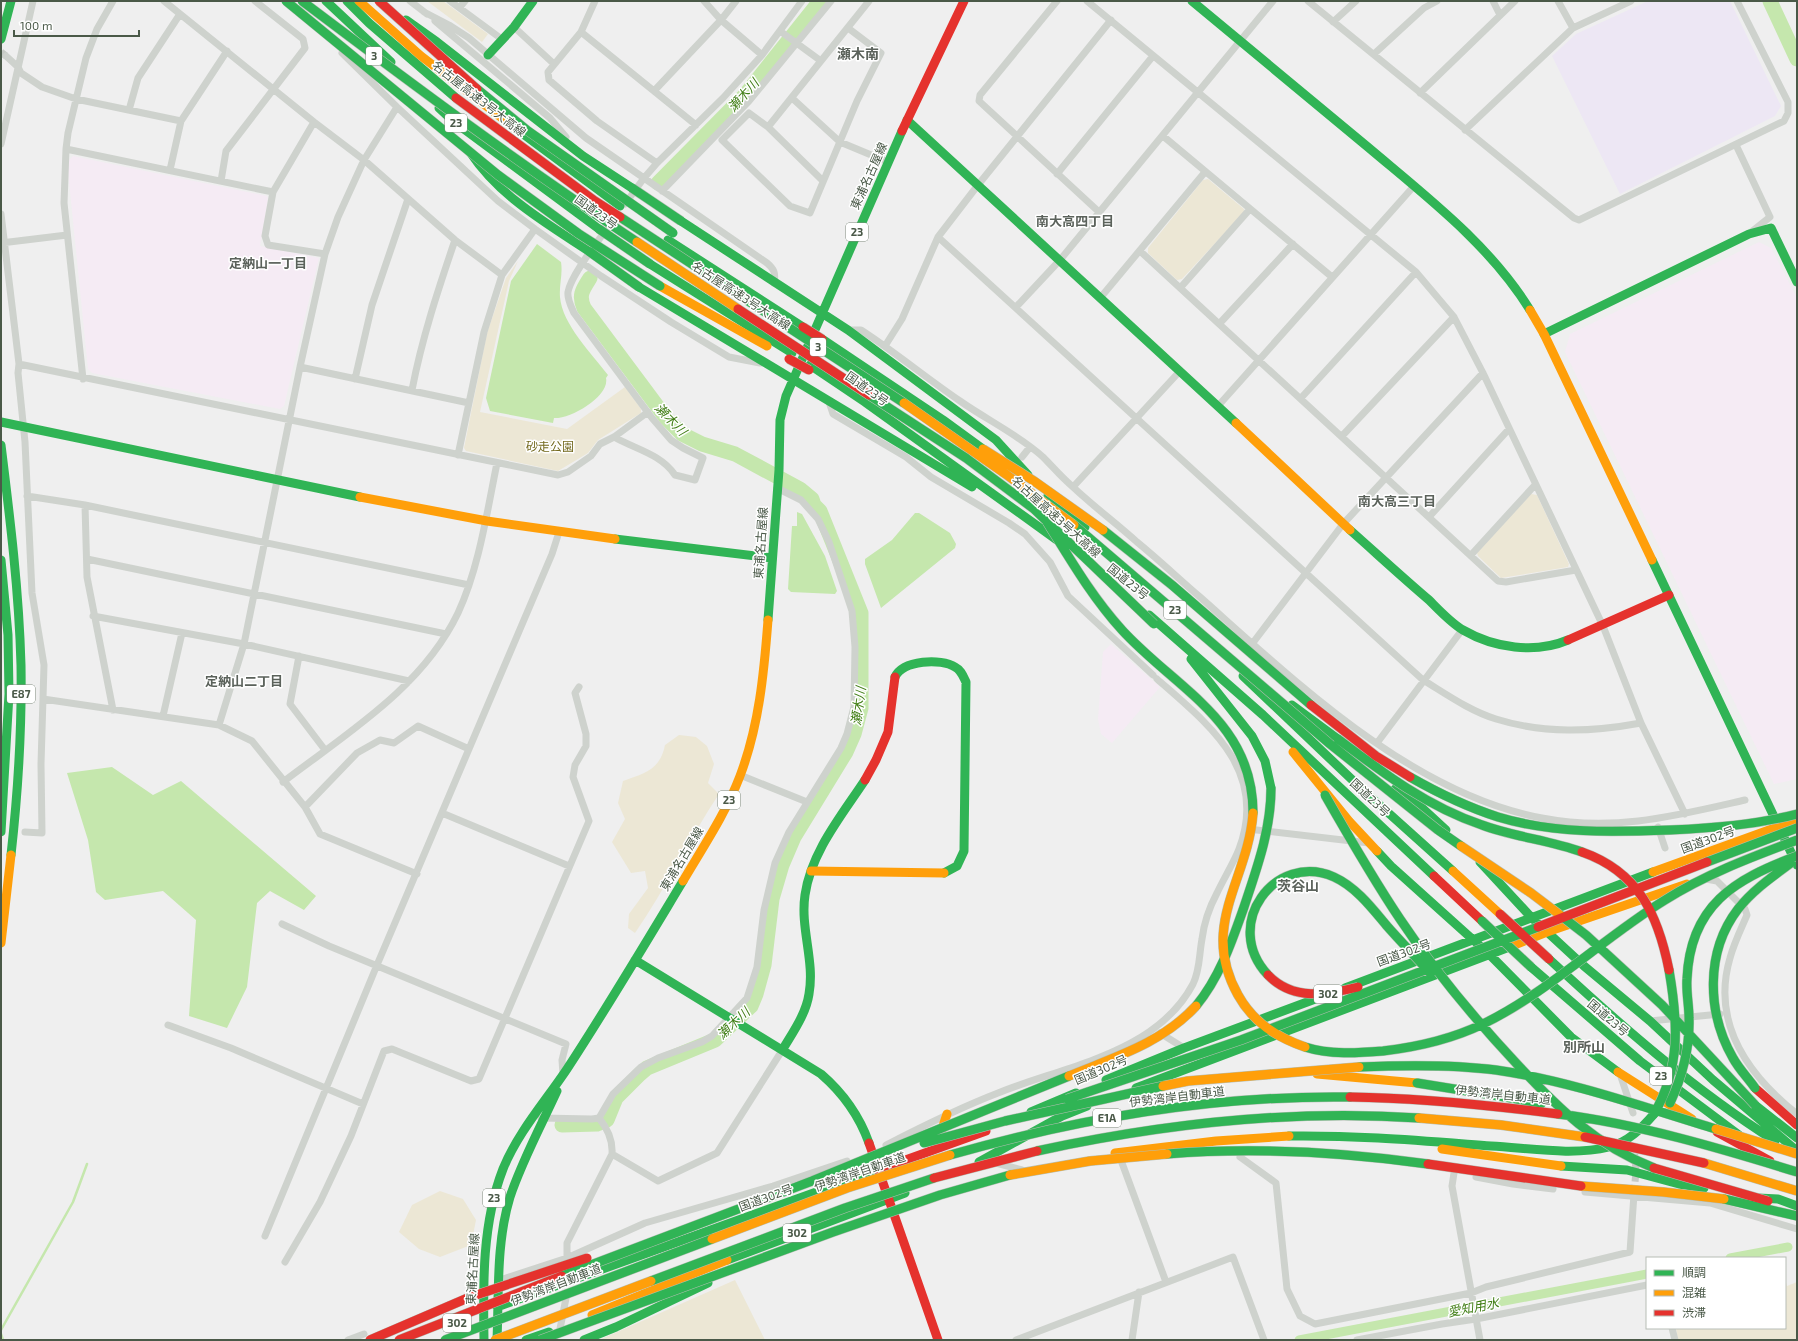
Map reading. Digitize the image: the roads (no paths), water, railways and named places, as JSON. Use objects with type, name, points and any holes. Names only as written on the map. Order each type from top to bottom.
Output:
[{"type":"main road","points":[[1,39],[11,1]]},
{"type":"main road","points":[[286,1],[498,175],[580,234],[660,286],[790,356]]},
{"type":"main road","name":"名古屋高速3号大高線","points":[[302,1],[395,71],[587,209],[960,453],[1019,497],[1044,524],[1186,654]]},
{"type":"main road","points":[[314,1],[327,3]]},
{"type":"main road","name":"名古屋高速3号大高線","points":[[347,1],[369,23],[456,98],[544,165],[662,246],[913,409],[1007,474],[1082,531],[1241,668]]},
{"type":"main road","name":"国道23号","points":[[359,1],[390,30],[508,124],[620,206],[767,297],[791,319],[943,420],[1046,494],[1117,554],[1272,704],[1597,1004],[1650,1049],[1725,1108],[1797,1154]]},
{"type":"main road","points":[[378,1],[437,42],[583,156],[821,314],[848,330],[996,440],[1046,494]]},
{"type":"main road","points":[[378,1],[466,80],[528,131],[671,237]]},
{"type":"main road","points":[[488,55],[503,40],[534,1]]},
{"type":"main road","name":"東浦名古屋線","points":[[484,1340],[484,1252],[494,1197],[504,1170],[520,1135],[563,1075],[635,960],[714,828],[740,775],[757,713],[763,684],[778,486],[780,420],[786,396],[888,162],[964,1]]},
{"type":"main road","points":[[1192,1],[1414,186],[1470,235],[1497,264],[1523,299],[1544,334],[1780,826],[1793,847],[1797,865]]},
{"type":"main road","name":"国道23号","points":[[327,3],[453,120],[599,230],[790,356],[865,402],[1044,524],[1263,715],[1531,966],[1640,1060],[1782,1168],[1797,1177]]},
{"type":"main road","points":[[453,120],[478,167],[508,196],[639,287],[793,378],[828,401],[1044,524],[1113,620],[1132,640],[1226,729],[1242,755],[1251,781],[1253,795],[1253,821],[1248,847],[1228,899],[1225,913],[1222,939],[1225,964],[1234,990],[1249,1012],[1270,1031],[1290,1042],[1311,1050],[1358,1054],[1411,1047],[1464,1032],[1486,1023],[1527,998],[1620,930],[1666,899],[1721,870],[1797,840]]},
{"type":"main road","points":[[907,120],[1101,297],[1343,524],[1462,630],[1487,641],[1510,647],[1535,648],[1557,645],[1603,626],[1669,595]]},
{"type":"main road","points":[[1544,334],[1750,234],[1771,228],[1797,282]]},
{"type":"main road","points":[[913,409],[998,458],[1097,525],[1142,560],[1330,720],[1391,765],[1420,784],[1449,798],[1476,810],[1528,824],[1578,832],[1608,833],[1750,825],[1797,814]]},
{"type":"main road","points":[[1,422],[22,425],[277,480],[485,521],[559,532],[772,558]]},
{"type":"main road","name":"E87","points":[[1,445],[10,522],[20,635],[21,695],[14,836],[1,943]]},
{"type":"main road","name":"E87","points":[[1,560],[8,635],[9,694],[1,832]]},
{"type":"main road","points":[[1186,654],[1240,699],[1285,745],[1308,772],[1325,795],[1360,857],[1402,921],[1454,992],[1485,1030]]},
{"type":"main road","points":[[812,1182],[1147,1043],[1185,1017],[1205,996],[1228,951],[1261,857],[1269,826],[1271,788],[1264,761],[1252,736],[1186,654]]},
{"type":"main road","points":[[783,1049],[803,1014],[809,995],[811,976],[803,909],[805,892],[811,871],[825,842],[881,751],[890,723],[894,702],[894,680],[899,671],[905,665],[915,663],[951,664],[957,668],[966,682],[964,851],[961,862],[955,870],[943,873],[811,871]]},
{"type":"main road","points":[[1241,668],[1381,772],[1428,802],[1456,816],[1488,827],[1586,852],[1611,865],[1640,890],[1655,916],[1666,949],[1675,1022],[1676,1053],[1672,1077],[1657,1116]]},
{"type":"main road","points":[[1241,668],[1330,744],[1438,830],[1536,897],[1586,935],[1662,1005],[1755,1105],[1797,1138]]},
{"type":"main road","points":[[1272,704],[1420,806],[1483,865],[1531,917],[1547,932],[1584,966],[1650,1021],[1713,1080],[1797,1154]]},
{"type":"main road","points":[[1263,715],[1369,843],[1391,866],[1490,955],[1571,1037],[1619,1073],[1685,1115],[1782,1168]]},
{"type":"main road","name":"国道302号","points":[[414,1340],[569,1281],[879,1169],[934,1151],[1184,1048],[1474,940],[1531,917],[1797,820]]},
{"type":"main road","points":[[399,1340],[522,1291],[812,1182],[957,1133],[1093,1091],[1197,1056],[1797,828]]},
{"type":"main road","name":"302","points":[[526,1340],[561,1328],[754,1249],[890,1199],[986,1160],[1062,1116],[1490,955],[1547,932],[1793,847]]},
{"type":"main road","points":[[540,1340],[758,1259],[931,1198],[1047,1168],[1109,1154],[1193,1142],[1300,1136],[1371,1137],[1568,1150],[1601,1148],[1629,1140],[1650,1128],[1680,1083],[1687,1059],[1689,1036],[1688,964],[1694,938],[1699,926],[1713,904],[1722,894],[1741,879],[1769,865],[1797,856]]},
{"type":"main road","points":[[1797,860],[1757,886],[1738,908],[1719,948],[1715,962],[1713,989],[1717,1024],[1721,1036],[1735,1062],[1755,1088],[1797,1125]]},
{"type":"main road","points":[[1455,958],[1440,961],[1433,963],[1426,965],[1419,967],[1412,969],[1337,992],[1320,995],[1300,994],[1281,987],[1265,974],[1254,957],[1251,948],[1250,928],[1256,907],[1261,898],[1275,884],[1288,877],[1304,872],[1315,872],[1334,878],[1351,888],[1368,902],[1418,960],[1423,965],[1428,970],[1485,1030],[1536,1085],[1584,1130],[1619,1153],[1668,1174],[1760,1198],[1797,1211]]},
{"type":"main road","points":[[635,960],[783,1049],[821,1074],[837,1088],[857,1115],[879,1169],[938,1340]]},
{"type":"main road","points":[[957,1133],[1160,1086],[1248,1075],[1389,1065],[1442,1066],[1495,1070],[1550,1080],[1606,1094],[1797,1154]]},
{"type":"main road","name":"東浦名古屋線","points":[[496,1340],[499,1307],[500,1246],[510,1198],[522,1166],[545,1119],[563,1075]]},
{"type":"main road","points":[[1248,1075],[1341,1075],[1417,1084],[1623,1118],[1679,1137]]},
{"type":"main road","name":"伊勢湾岸自動車道","points":[[445,1340],[859,1184],[937,1158],[997,1142],[1123,1115],[1161,1109],[1258,1100],[1333,1097],[1458,1102],[1546,1111],[1679,1137],[1732,1151],[1797,1172]]},
{"type":"main road","points":[[934,1151],[948,1114]]},
{"type":"main road","name":"E1A","points":[[496,1340],[781,1232],[923,1181],[998,1160],[1065,1144],[1178,1125],[1249,1118],[1313,1116],[1418,1117],[1494,1124],[1616,1142],[1666,1153],[1722,1167],[1797,1192]]},
{"type":"main road","points":[[1300,1136],[1434,1148],[1554,1166],[1627,1170],[1679,1184],[1747,1197],[1778,1199],[1797,1206]]},
{"type":"main road","points":[[1047,1168],[1120,1158],[1170,1155],[1258,1152],[1320,1154],[1432,1164],[1552,1183],[1701,1196],[1755,1205],[1797,1216]]},
{"type":"main road","points":[[367,1337],[493,1288],[716,1218]]},
{"type":"main road","points":[[584,1340],[758,1259]]},
{"type":"street","points":[[1,144],[33,1]]},
{"type":"street","points":[[83,379],[67,235],[64,188],[66,149],[86,58],[94,36],[113,1]]},
{"type":"street","points":[[164,1],[314,122],[364,160],[455,240],[502,274]]},
{"type":"street","points":[[221,181],[226,151],[305,48],[303,39],[255,1]]},
{"type":"street","points":[[295,1],[350,62],[498,201],[583,264],[671,322],[729,357],[769,365]]},
{"type":"street","points":[[410,1],[550,118],[583,156]]},
{"type":"street","points":[[450,1],[503,40]]},
{"type":"street","points":[[460,7],[465,1]]},
{"type":"street","points":[[594,1],[581,32],[548,72],[549,80],[598,121],[657,163]]},
{"type":"street","points":[[704,1],[721,20],[762,55]]},
{"type":"street","points":[[654,90],[721,20],[736,1]]},
{"type":"street","points":[[614,437],[629,445],[642,449],[670,468],[675,475],[695,480],[704,458],[683,448],[671,440],[648,412],[574,313],[569,301],[568,291],[583,264],[644,178],[762,55],[782,32],[802,1]]},
{"type":"street","points":[[662,190],[749,102],[831,1]]},
{"type":"street","points":[[768,127],[869,1]]},
{"type":"street","points":[[1057,1],[980,95],[980,102],[1016,138],[1099,212]]},
{"type":"street","points":[[1087,1],[1416,272],[1454,316],[1483,373],[1603,626],[1641,723],[1684,814]]},
{"type":"street","points":[[1016,307],[1060,260],[1273,1]]},
{"type":"street","points":[[1308,1],[1574,218],[1579,220],[1784,121],[1788,113],[1788,102],[1737,1]]},
{"type":"street","points":[[1333,22],[1356,1]]},
{"type":"street","points":[[1374,54],[1424,8],[1437,1]]},
{"type":"street","points":[[1493,1],[1500,15]]},
{"type":"street","points":[[1420,93],[1515,1]]},
{"type":"street","points":[[1558,1],[1573,28]]},
{"type":"street","points":[[1466,130],[1573,28],[1632,1]]},
{"type":"street","points":[[424,12],[449,25],[488,55],[586,138],[767,263],[774,269],[774,283]]},
{"type":"street","points":[[129,110],[138,78],[180,14]]},
{"type":"street","points":[[885,346],[902,319],[938,237],[978,184],[1111,20]]},
{"type":"street","points":[[514,27],[554,64]]},
{"type":"street","points":[[824,181],[768,127],[749,113],[722,140],[790,206],[810,213],[824,181],[840,142],[881,53],[848,28]]},
{"type":"street","points":[[581,32],[696,125]]},
{"type":"street","points":[[782,32],[821,61]]},
{"type":"street","points":[[170,170],[181,121],[226,51]]},
{"type":"street","points":[[6,56],[18,67],[21,73],[42,87],[76,99],[181,121]]},
{"type":"street","points":[[1058,174],[1153,56]]},
{"type":"street","points":[[792,98],[840,142],[888,162]]},
{"type":"street","points":[[219,725],[244,644],[300,367],[325,254],[338,217],[364,160],[397,107]]},
{"type":"street","points":[[314,122],[273,192],[265,236],[268,245],[325,254]]},
{"type":"street","points":[[1163,136],[1332,277]]},
{"type":"street","points":[[1736,145],[1770,217],[1750,234]]},
{"type":"street","points":[[66,149],[273,192]]},
{"type":"street","points":[[1101,297],[1205,172]]},
{"type":"street","points":[[1218,406],[1258,359],[1414,186]]},
{"type":"street","points":[[355,379],[372,305],[408,199]]},
{"type":"street","points":[[1181,287],[1250,209]]},
{"type":"street","points":[[1,214],[3,243],[19,364],[18,373],[22,425],[25,442],[32,594],[44,665],[40,764],[42,833],[25,832]]},
{"type":"street","points":[[458,455],[484,332],[502,274],[535,229]]},
{"type":"street","points":[[3,243],[67,235]]},
{"type":"street","points":[[938,237],[1423,680],[1460,703],[1495,718],[1537,728],[1570,731],[1606,730],[1641,723]]},
{"type":"street","points":[[412,390],[420,349],[432,305],[455,240]]},
{"type":"street","points":[[1220,323],[1293,244]]},
{"type":"street","points":[[1140,251],[1181,287],[1498,581],[1506,582],[1576,570]]},
{"type":"street","points":[[1301,398],[1416,272]]},
{"type":"street","points":[[1342,436],[1454,316]]},
{"type":"street","points":[[848,330],[861,330],[958,400],[1042,456],[1073,487],[1309,693],[1377,743],[1430,777],[1458,791],[1513,811],[1542,818],[1569,822],[1603,823],[1655,820],[1745,800]]},
{"type":"street","points":[[19,364],[83,379],[497,463],[564,474],[591,456],[600,444],[614,437],[648,412]]},
{"type":"street","points":[[300,367],[468,403]]},
{"type":"street","points":[[1073,487],[1180,371]]},
{"type":"street","points":[[1252,644],[1307,574],[1343,524],[1483,373]]},
{"type":"street","points":[[500,1280],[567,1258],[645,1223],[773,1186],[872,1152],[948,1114],[999,1092],[1106,1054],[1139,1039],[1153,1029],[1170,1014],[1183,999],[1193,983],[1198,969],[1201,941],[1208,913],[1239,848],[1244,828],[1246,814],[1245,795],[1241,777],[1233,759],[1212,729],[1068,596],[1050,562],[1025,534],[984,508],[931,478],[906,457],[833,414],[828,401]]},
{"type":"street","points":[[1429,517],[1509,429]]},
{"type":"street","points":[[1022,457],[1030,447]]},
{"type":"street","points":[[284,782],[376,711],[409,681],[424,665],[446,634],[458,612],[469,585],[485,521],[497,463]]},
{"type":"street","points":[[1471,555],[1535,485]]},
{"type":"street","points":[[601,1121],[613,1094],[641,1067],[658,1058],[702,1042],[712,1036],[732,1019],[747,998],[757,966],[764,910],[775,863],[781,846],[841,748],[847,734],[854,707],[855,647],[852,611],[831,548],[818,519],[801,500],[778,486]]},
{"type":"street","points":[[27,496],[85,505],[469,585]]},
{"type":"street","points":[[984,508],[989,502]]},
{"type":"street","points":[[85,505],[87,578],[93,616],[113,710]]},
{"type":"street","points":[[265,1236],[377,965],[549,561],[559,532]]},
{"type":"street","points":[[87,559],[446,634]]},
{"type":"street","points":[[93,616],[244,644],[409,681]]},
{"type":"street","points":[[1377,743],[1462,630]]},
{"type":"street","points":[[163,716],[182,633]]},
{"type":"street","points":[[299,656],[290,704],[326,750]]},
{"type":"street","points":[[285,1262],[320,1202],[350,1136],[384,1051],[392,1049],[471,1081],[479,1079],[568,866],[589,821],[573,777],[575,765],[586,746],[586,734],[575,693],[579,687]]},
{"type":"street","points":[[43,699],[219,725],[252,741],[304,807],[320,834],[417,874]]},
{"type":"street","points":[[304,807],[358,753],[380,740],[394,743],[418,726],[468,749]]},
{"type":"street","points":[[740,775],[807,802]]},
{"type":"street","points":[[442,813],[568,866]]},
{"type":"street","points":[[1655,820],[1665,848]]},
{"type":"street","points":[[1244,828],[1369,843]]},
{"type":"street","points":[[1702,878],[1717,881],[1745,909],[1747,915],[1730,958],[1726,978],[1726,1014],[1742,1055],[1753,1071],[1780,1100],[1797,1114]]},
{"type":"street","points":[[282,924],[329,946],[566,1044],[562,1060],[563,1075]]},
{"type":"street","points":[[1650,1021],[1726,1014]]},
{"type":"street","points":[[168,1025],[230,1048],[362,1104]]},
{"type":"street","points":[[1153,1029],[1184,1048]]},
{"type":"street","points":[[612,1154],[658,1181],[717,1154],[783,1049]]},
{"type":"street","points":[[1619,1073],[1633,1113]]},
{"type":"street","points":[[532,1117],[545,1119],[592,1119],[601,1121],[611,1138],[612,1154],[567,1243],[569,1281],[561,1328],[556,1340]]},
{"type":"street","points":[[986,1160],[1023,1171],[1042,1172],[1190,1156],[1284,1155],[1332,1158],[1454,1172],[1513,1184],[1710,1203],[1797,1229]]},
{"type":"street","points":[[1240,1156],[1276,1183],[1287,1289],[1300,1316],[1315,1324],[1471,1293],[1486,1287],[1630,1252],[1634,1195]]},
{"type":"street","points":[[1122,1163],[1166,1282]]},
{"type":"street","points":[[1454,1172],[1452,1186],[1480,1340]]},
{"type":"street","points":[[1016,1340],[1233,1257],[1264,1340]]},
{"type":"street","points":[[1357,1340],[1646,1285]]},
{"type":"street","points":[[1132,1340],[1139,1292]]},
{"type":"street","points":[[1672,1329],[1674,1340]]},
{"type":"street","points":[[348,1340],[367,1337]]},
{"type":"waterway","name":"瀬木川","points":[[658,183],[746,94],[820,1]]},
{"type":"waterway","points":[[1770,1],[1797,59]]},
{"type":"waterway","name":"瀬木川","points":[[562,1125],[597,1124],[607,1120],[616,1098],[647,1068],[715,1040],[751,1006],[764,965],[772,899],[782,865],[794,837],[846,752],[854,734],[861,708],[861,613],[820,511],[814,505],[812,499],[800,489],[735,454],[702,444],[682,434],[666,418],[584,308],[581,296],[583,289],[590,278]]},
{"type":"waterway","points":[[1,1330],[73,1202],[87,1164]]},
{"type":"waterway","name":"愛知用水","points":[[1735,1257],[1788,1247]]},
{"type":"waterway","name":"愛知用水","points":[[1299,1340],[1646,1274]]},
{"type":"waterway","points":[[1,1334],[3,1340]]},
{"type":"tunnel","points":[[1,52],[6,56]]},
{"type":"tunnel","points":[[1634,1144],[1636,1172],[1634,1192]]},
{"type":"district","name":"瀬木南","points":[[858,54]]},
{"type":"district","name":"南大高四丁目","points":[[1075,221]]},
{"type":"district","name":"定納山一丁目","points":[[268,263]]},
{"type":"district","name":"南大高三丁目","points":[[1397,501]]},
{"type":"district","name":"定納山二丁目","points":[[244,681]]},
{"type":"district","name":"茨谷山","points":[[1298,886]]},
{"type":"district","name":"別所山","points":[[1584,1047]]},
{"type":"park label","name":"砂走公園","points":[[550,447]]}]
